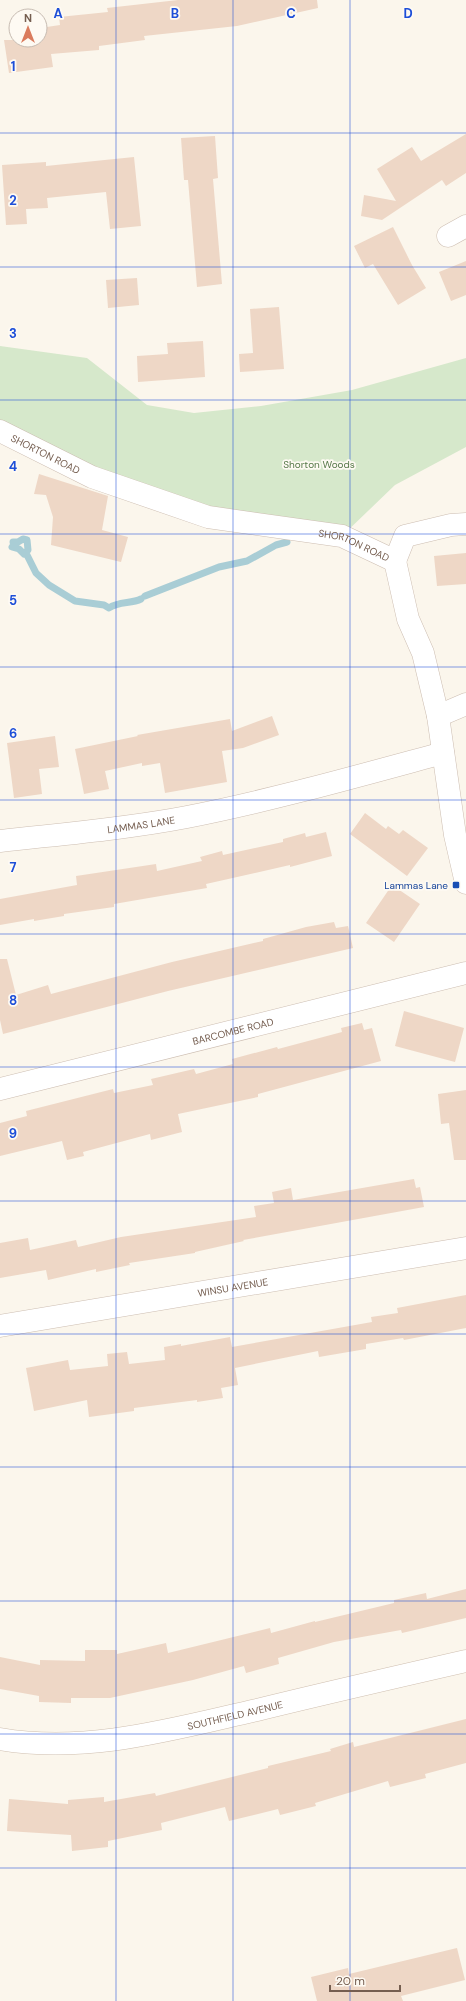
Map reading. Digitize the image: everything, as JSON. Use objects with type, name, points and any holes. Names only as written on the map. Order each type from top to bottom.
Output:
[{"type":"street","name":"SHORTON ROAD","points":[[0,431],[92,476],[208,517],[342,536],[395,561],[408,619],[423,654],[438,716],[455,835],[466,883]]},
{"type":"street","points":[[395,561],[405,536],[451,525],[466,524]]},
{"type":"street","points":[[438,716],[466,704]]},
{"type":"street","name":"LAMMAS LANE","points":[[0,841],[125,827],[187,817],[338,781],[443,753]]},
{"type":"street","name":"BARCOMBE ROAD","points":[[0,1089],[466,973]]},
{"type":"street","name":"WINSU AVENUE","points":[[0,1326],[466,1248]]},
{"type":"street","name":"SOUTHFIELD AVENUE","points":[[0,1739],[59,1744],[104,1742],[194,1724],[466,1661]]},
{"type":"green space","name":"Shorton Woods","points":[[0,346],[87,358],[147,405],[194,413],[261,406],[352,390],[466,358],[466,447],[395,485],[342,536],[208,517],[0,431]]},
{"type":"building","points":[[178,0],[317,0],[318,8],[237,26],[144,36],[145,40],[99,46],[99,50],[51,54],[53,67],[9,73],[4,40],[8,40],[8,48],[48,48],[48,27],[60,25],[59,17],[108,12],[107,8]]},
{"type":"building","points":[[466,134],[466,173],[446,186],[442,180],[382,220],[361,216],[364,195],[396,201],[377,169],[412,147],[421,161]]},
{"type":"building","points":[[215,136],[218,178],[213,179],[222,284],[197,287],[188,180],[184,180],[181,138]]},
{"type":"building","points":[[134,157],[141,226],[110,229],[106,192],[47,198],[48,208],[26,209],[27,224],[6,225],[2,165],[46,162],[46,166]]},
{"type":"building","points":[[393,227],[412,265],[426,288],[398,305],[373,264],[365,268],[354,246]]},
{"type":"building","points":[[466,261],[466,295],[451,301],[439,272]]},
{"type":"building","points":[[137,278],[139,305],[108,308],[106,280]]},
{"type":"building","points":[[279,307],[284,369],[240,372],[239,354],[253,353],[250,309]]},
{"type":"building","points":[[203,341],[205,377],[138,382],[137,356],[168,354],[167,343]]},
{"type":"building","points":[[39,474],[108,496],[102,530],[128,537],[121,562],[51,545],[53,517],[46,495],[34,494]]},
{"type":"building","points":[[466,553],[466,584],[437,586],[434,556]]},
{"type":"building","points":[[272,716],[279,735],[243,748],[222,751],[227,782],[165,793],[160,763],[142,766],[142,763],[105,771],[109,789],[84,794],[75,749],[138,736],[137,735],[230,719],[232,731]]},
{"type":"building","points":[[55,736],[59,767],[39,769],[42,794],[14,798],[7,743]]},
{"type":"building","points":[[365,813],[386,829],[388,826],[399,834],[403,830],[428,848],[407,876],[350,834]]},
{"type":"building","points":[[326,832],[332,856],[290,867],[290,865],[206,884],[207,888],[114,904],[114,907],[64,914],[64,916],[34,921],[34,919],[0,925],[0,899],[77,885],[76,876],[156,864],[157,871],[202,861],[200,857],[222,851],[223,855],[283,842],[283,839],[305,833],[306,837]]},
{"type":"building","points":[[392,885],[420,904],[394,942],[366,923]]},
{"type":"building","points":[[334,922],[336,928],[348,926],[353,948],[168,991],[3,1034],[0,1020],[0,959],[7,959],[16,995],[48,985],[51,994],[172,962],[263,941],[263,939],[306,927]]},
{"type":"building","points":[[404,1011],[464,1028],[455,1062],[395,1046]]},
{"type":"building","points":[[362,1023],[364,1030],[372,1028],[381,1061],[258,1094],[258,1097],[178,1114],[182,1132],[151,1140],[150,1134],[83,1152],[84,1156],[67,1160],[62,1141],[0,1156],[0,1123],[27,1116],[26,1111],[113,1089],[114,1093],[153,1085],[151,1079],[194,1069],[196,1074],[233,1064],[232,1059],[277,1047],[278,1049],[342,1032],[341,1028]]},
{"type":"building","points":[[466,1090],[466,1160],[454,1160],[449,1123],[441,1124],[438,1094]]},
{"type":"building","points":[[414,1179],[416,1188],[420,1187],[424,1207],[243,1240],[244,1241],[195,1253],[129,1263],[130,1265],[96,1272],[96,1269],[48,1280],[46,1270],[0,1278],[0,1243],[28,1238],[30,1250],[76,1240],[78,1247],[121,1237],[256,1217],[254,1206],[274,1203],[272,1192],[291,1188],[293,1200]]},
{"type":"building","points":[[466,1295],[466,1328],[404,1340],[403,1338],[366,1344],[366,1349],[319,1357],[318,1351],[235,1368],[238,1385],[221,1388],[223,1398],[134,1408],[134,1411],[89,1417],[87,1400],[34,1411],[26,1368],[68,1360],[70,1370],[108,1366],[107,1354],[127,1352],[129,1364],[165,1360],[164,1347],[181,1344],[181,1346],[230,1337],[232,1347],[372,1322],[371,1317],[398,1313],[397,1308]]},
{"type":"building","points":[[466,1589],[466,1618],[402,1633],[401,1630],[334,1642],[278,1658],[279,1664],[246,1673],[244,1666],[193,1680],[110,1698],[71,1698],[71,1703],[39,1702],[39,1696],[0,1689],[0,1657],[40,1665],[40,1660],[85,1661],[85,1650],[117,1650],[117,1654],[166,1643],[168,1653],[270,1628],[271,1633],[315,1621],[394,1603],[394,1600],[426,1593],[427,1599]]},
{"type":"building","points":[[466,1719],[466,1763],[425,1774],[426,1778],[390,1787],[388,1781],[315,1803],[316,1806],[280,1815],[278,1809],[229,1821],[225,1807],[161,1823],[162,1830],[108,1841],[108,1847],[72,1851],[71,1835],[7,1831],[9,1799],[68,1804],[68,1800],[104,1797],[104,1802],[155,1793],[156,1796],[331,1751],[330,1749],[353,1742],[354,1747]]},
{"type":"building","points":[[457,1948],[465,1980],[401,1996],[403,2001],[317,2001],[311,1977],[348,1968],[349,1974]]},
{"type":"waterway","points":[[12,547],[19,549],[24,554],[28,550],[27,540],[23,539],[18,542],[13,542]]},
{"type":"waterway","points":[[145,596],[219,567],[247,561],[276,545],[287,542]]},
{"type":"waterway","points":[[26,553],[36,573],[49,585],[75,601],[104,605],[109,608],[117,604],[133,602],[141,599]]},
{"type":"place","name":"Lammas Lane","points":[[456,885]]}]
